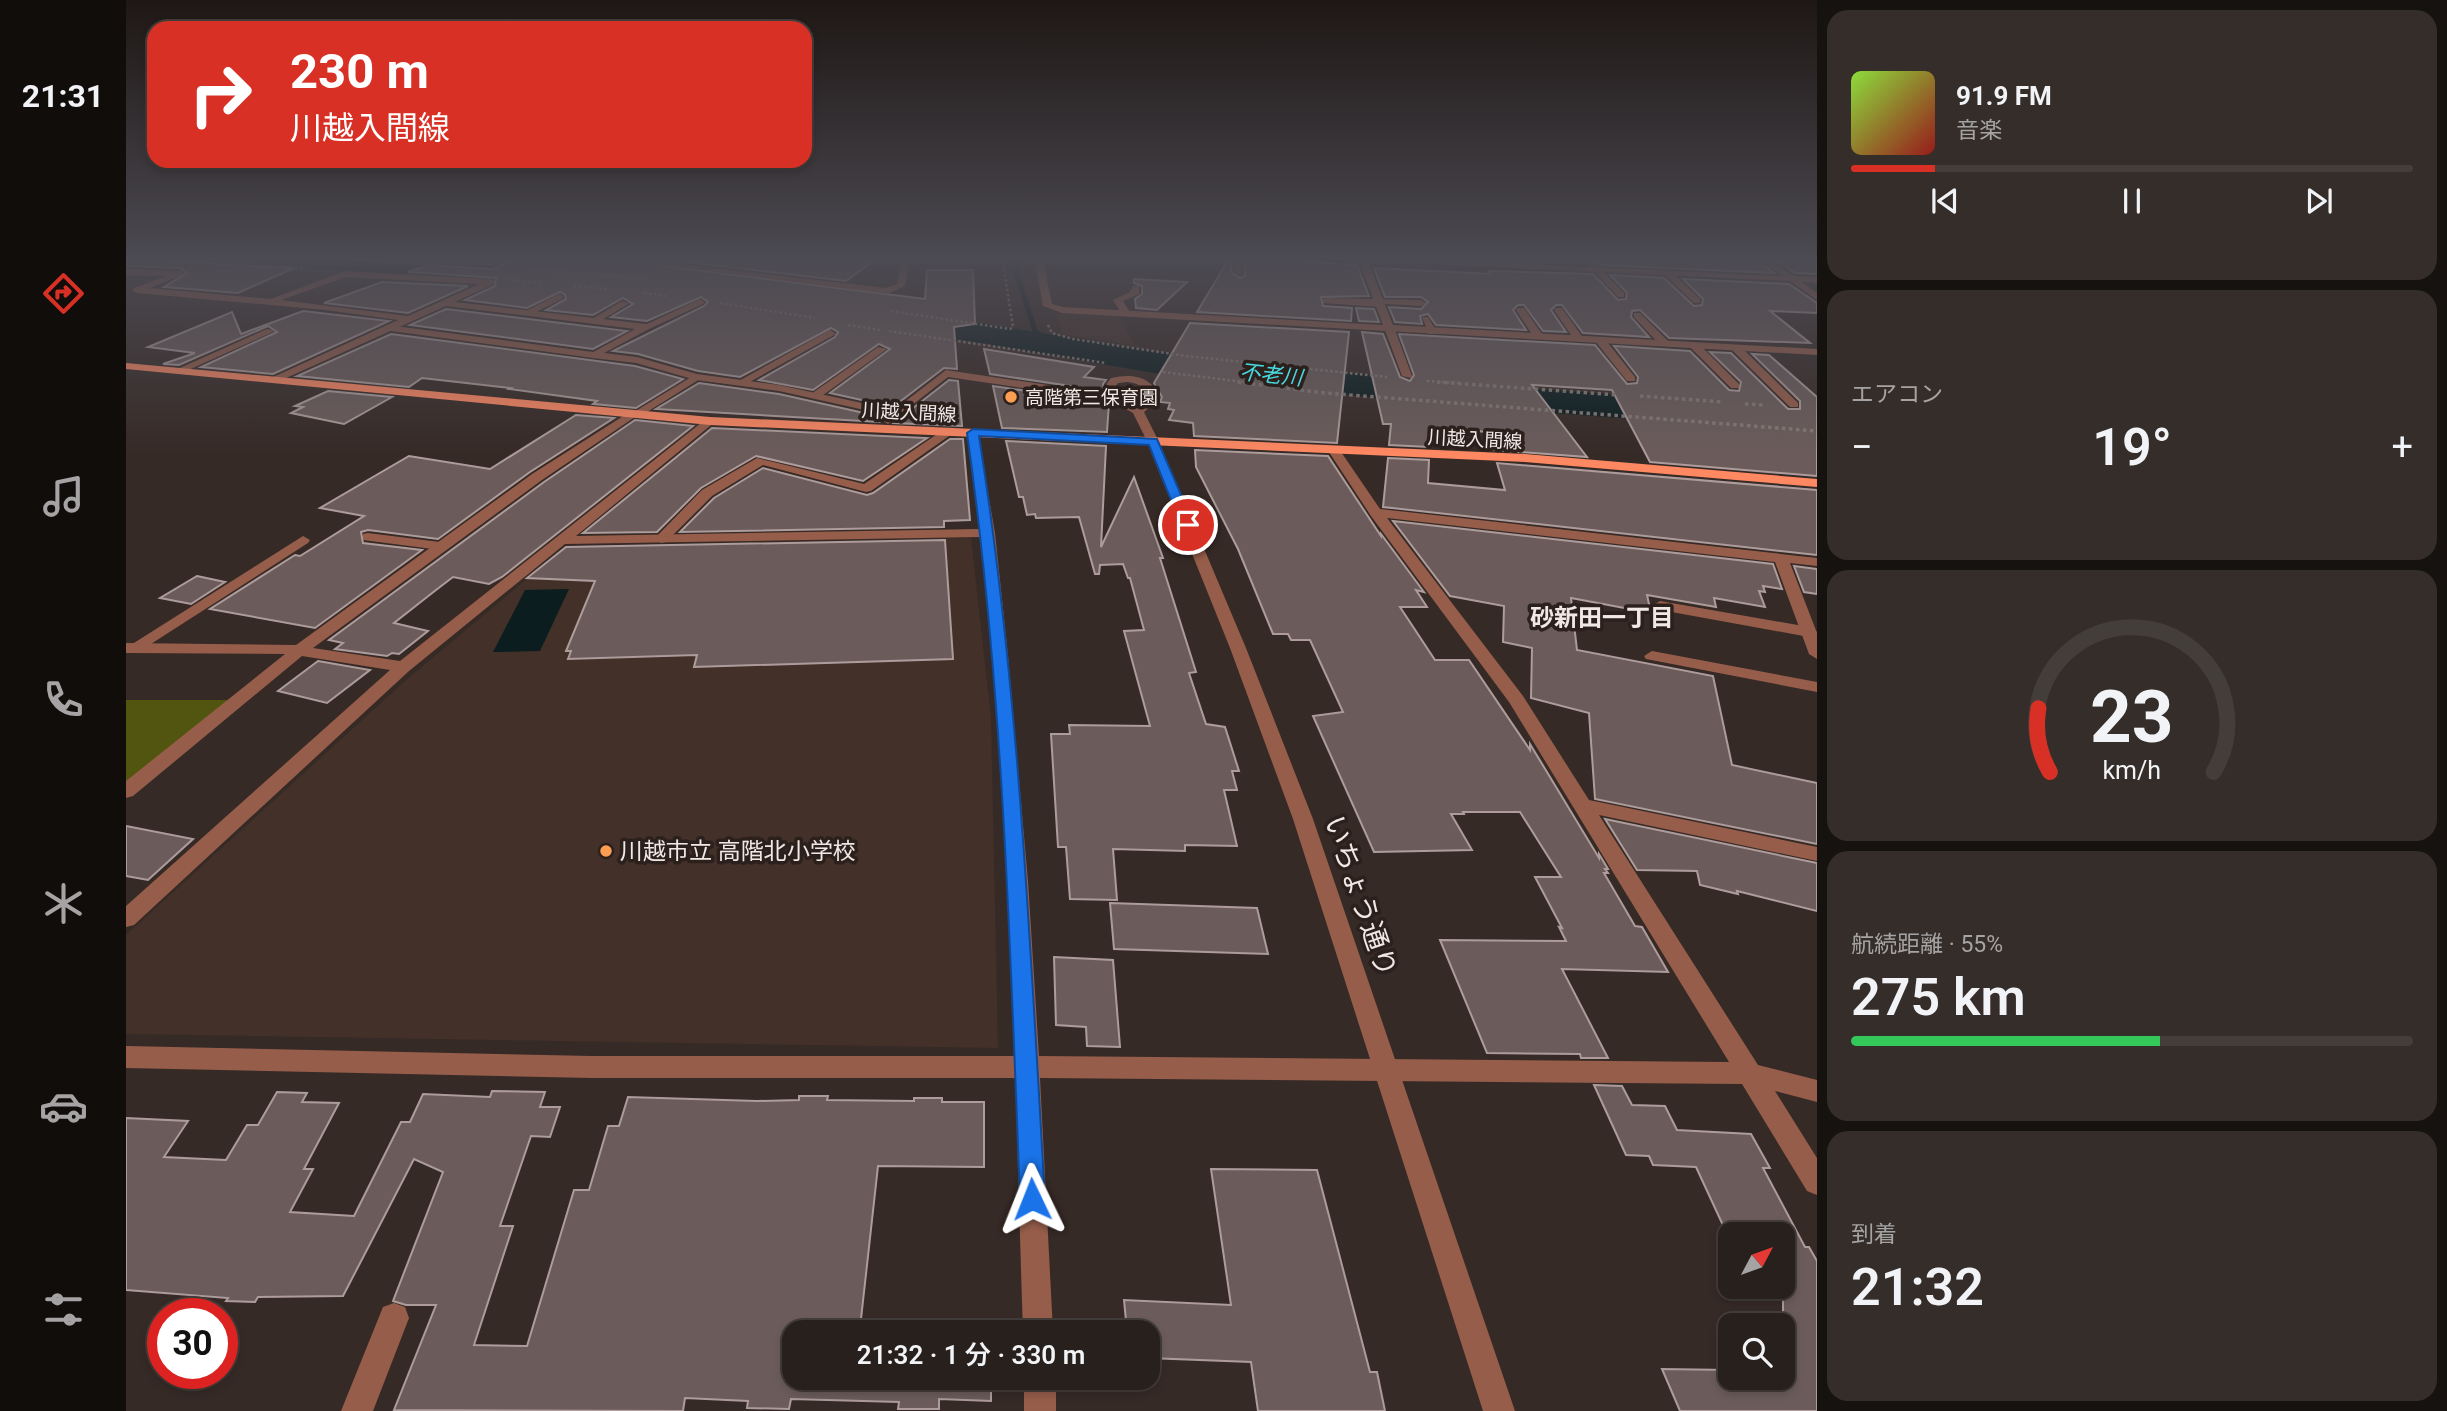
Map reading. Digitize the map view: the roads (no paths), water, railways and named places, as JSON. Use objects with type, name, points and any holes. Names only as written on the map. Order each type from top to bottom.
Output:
[{"type":"main road","name":"川越入間線","points":[[126,366],[710,421],[1525,458],[1817,483]]},
{"type":"street","points":[[275,380],[399,323]]},
{"type":"street","points":[[609,323],[646,327]]},
{"type":"street","points":[[593,355],[655,323]]},
{"type":"street","points":[[1272,323],[1817,352]]},
{"type":"street","points":[[1387,323],[1407,376]]},
{"type":"street","points":[[1427,323],[1432,332]]},
{"type":"street","points":[[1530,323],[1539,337]]},
{"type":"street","points":[[1568,323],[1580,339]]},
{"type":"street","points":[[1645,323],[1664,343]]},
{"type":"street","points":[[387,328],[637,360],[696,377],[742,382],[894,413]]},
{"type":"street","points":[[178,371],[270,331]]},
{"type":"street","points":[[742,382],[830,333]]},
{"type":"street","points":[[466,349],[484,339]]},
{"type":"street","points":[[1601,340],[1631,379]]},
{"type":"street","points":[[1694,345],[1735,386]]},
{"type":"street","points":[[1735,347],[1794,405]]},
{"type":"street","points":[[815,396],[882,349]]},
{"type":"street","points":[[881,428],[894,413],[946,373],[1115,398],[1138,411],[1154,398],[1145,383],[1128,379],[1115,380],[1110,386],[1115,398]]},
{"type":"street","points":[[126,790],[300,650],[440,546],[537,477],[696,377]]},
{"type":"street","name":"いちょう通り","points":[[1138,411],[1238,648],[1303,819],[1499,1411]]},
{"type":"street","points":[[126,919],[403,667],[710,421]]},
{"type":"street","points":[[662,539],[707,493],[761,460],[866,488],[950,431]]},
{"type":"street","points":[[973,433],[988,533],[1003,675],[1015,831],[1038,1320]]},
{"type":"street","points":[[1334,449],[1376,513],[1517,700],[1817,1182]]},
{"type":"street","points":[[1376,513],[1817,562]]},
{"type":"street","points":[[562,540],[988,533]]},
{"type":"street","points":[[368,537],[440,546]]},
{"type":"street","points":[[130,648],[303,540]]},
{"type":"street","points":[[1781,558],[1817,654]]},
{"type":"street","points":[[1660,606],[1809,632]]},
{"type":"street","points":[[130,648],[300,650],[403,667]]},
{"type":"street","points":[[1652,656],[1817,687]]},
{"type":"street","points":[[1582,806],[1817,854]]},
{"type":"street","points":[[126,1057],[591,1067],[1027,1067],[1747,1073],[1817,1091]]},
{"type":"street","points":[[357,1411],[394,1318]]},
{"type":"street","points":[[1040,1390],[1040,1411]]},
{"type":"waterway","name":"不老川","points":[[917,323],[1154,362],[1432,393],[1700,412]]},
{"type":"waterway","points":[[1032,323],[1035,331],[1042,336],[1083,349]]},
{"type":"place","name":"高階第三保育園","points":[[1011,397]]},
{"type":"place","name":"川越市立 高階北小学校","points":[[606,851]]},
{"type":"district","name":"砂新田一丁目","points":[[1602,618]]}]
